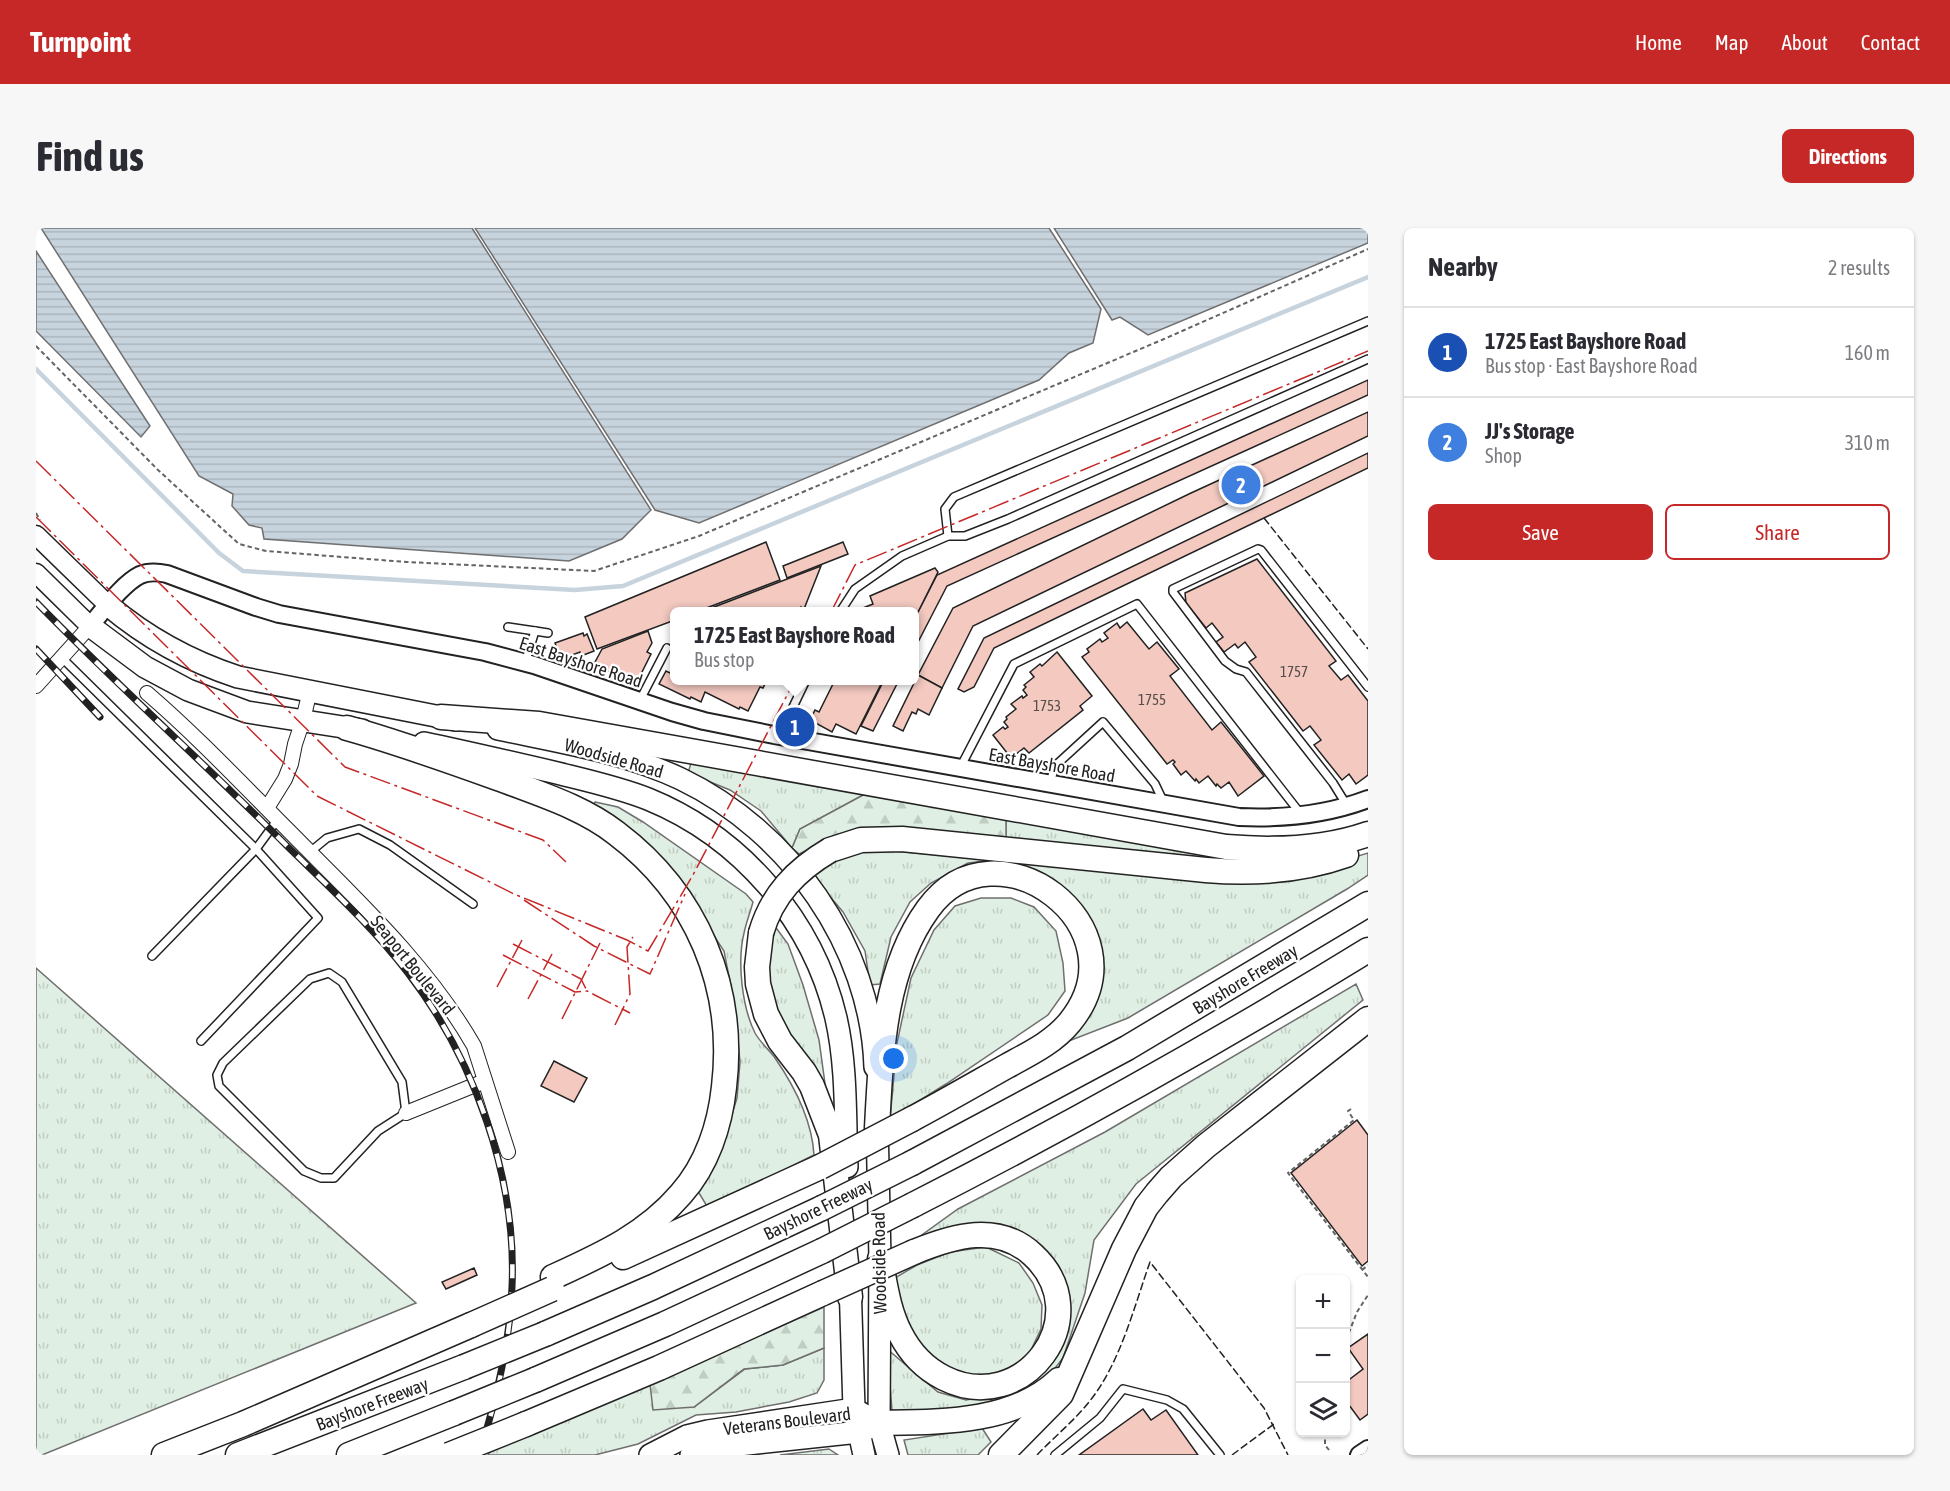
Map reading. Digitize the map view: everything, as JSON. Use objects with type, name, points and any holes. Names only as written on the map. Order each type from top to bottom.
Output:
[{"type":"highway","points":[[441,717],[539,724],[1226,847],[1270,849],[1308,847],[1368,834]]},
{"type":"highway","points":[[347,728],[417,749],[554,799],[614,831],[647,860],[677,895],[699,932],[712,961],[723,1003],[727,1049],[723,1099],[712,1142],[704,1160],[682,1193],[650,1225],[614,1249],[552,1283]]},
{"type":"highway","points":[[850,1297],[831,1135],[812,1086],[780,1041],[766,1014],[758,984],[757,967],[761,933],[771,906],[780,891],[803,867],[830,850],[861,840],[902,839],[1206,870],[1250,872],[1272,871],[1318,863],[1368,846]]},
{"type":"highway","points":[[164,1455],[279,1408],[552,1283],[820,1167],[912,1119],[1042,1046],[1070,1023],[1087,992],[1090,976],[1088,942],[1073,913],[1052,891],[1039,884],[1009,875],[980,876],[965,880],[953,887],[941,895],[929,908],[906,948],[893,991],[882,1056],[877,1128]]},
{"type":"highway","name":"Bayshore Freeway","points":[[238,1455],[544,1334],[663,1283],[822,1208],[1127,1048],[1368,904]]},
{"type":"highway","points":[[349,1455],[535,1380],[665,1324],[822,1251],[1141,1084],[1368,950]]},
{"type":"highway","points":[[1001,1455],[1061,1394],[1124,1249],[1156,1193],[1206,1146],[1368,1019]]},
{"type":"highway","points":[[449,1455],[659,1368],[823,1293],[914,1252],[967,1235],[984,1234],[999,1237],[1024,1247],[1044,1267],[1052,1279],[1058,1310],[1056,1328],[1050,1344],[1042,1358],[1030,1370],[1018,1378],[992,1387],[964,1386],[938,1375],[915,1356],[899,1333],[888,1300],[880,1259]]},
{"type":"highway","points":[[869,1428],[944,1421],[1008,1409],[1045,1393],[1076,1363]]},
{"type":"main road","points":[[36,535],[108,605]]},
{"type":"main road","points":[[36,573],[90,626]]},
{"type":"main road","name":"Woodside Road","points":[[108,605],[148,635],[197,662],[238,676],[602,752],[658,770],[681,779],[721,802],[741,816],[777,848],[821,903],[853,966],[867,1012],[875,1060],[880,1259],[869,1428],[864,1455]]},
{"type":"main road","name":"Woodside Road","points":[[90,626],[145,667],[188,690],[247,712],[347,728],[518,764],[605,785],[647,799],[667,807],[704,828],[739,856],[769,886],[806,938],[824,977],[836,1019],[844,1075],[854,1409]]},
{"type":"main road","name":"Veterans Boulevard","points":[[650,1455],[687,1436],[708,1431],[854,1409],[869,1428]]},
{"type":"main road","name":"Woodside Road","points":[[869,1428],[888,1455]]},
{"type":"main road","name":"Veterans Boulevard","points":[[691,1455],[739,1444],[869,1428]]},
{"type":"street","name":"East Bayshore Road","points":[[90,626],[138,576],[157,572],[256,608],[461,647],[525,663],[639,702],[704,721],[779,736],[1239,817],[1302,815],[1347,806],[1368,799]]},
{"type":"street","points":[[36,686],[42,672],[62,658],[90,626]]},
{"type":"street","points":[[267,808],[285,779],[310,690]]},
{"type":"street","name":"Seaport Boulevard","points":[[147,693],[193,733],[374,916],[416,963],[474,1046],[508,1152]]},
{"type":"street","points":[[406,1113],[485,1081]]},
{"type":"street","points":[[1359,1455],[1368,1449]]},
{"type":"lane","points":[[948,536],[945,509],[954,497],[1368,321]]},
{"type":"lane","points":[[843,607],[855,589],[902,556],[948,536],[965,536],[1008,519],[1368,359]]},
{"type":"lane","points":[[1347,806],[1334,783],[1246,672],[1236,669],[1225,661],[1173,589],[1258,549],[1261,550],[1368,687]]},
{"type":"lane","points":[[960,769],[1014,664],[1137,604],[1302,815]]},
{"type":"lane","points":[[508,627],[548,633]]},
{"type":"lane","points":[[525,663],[535,631]]},
{"type":"lane","points":[[639,702],[667,648]]},
{"type":"lane","points":[[62,658],[256,849],[318,918],[201,1041]]},
{"type":"lane","points":[[779,736],[804,685]]},
{"type":"lane","points":[[1049,784],[1056,765],[1102,722],[1155,784],[1165,805]]},
{"type":"lane","points":[[152,956],[256,849],[278,819]]},
{"type":"lane","points":[[310,852],[327,838],[359,829],[390,845],[473,904]]},
{"type":"lane","points":[[329,973],[342,982],[402,1082],[406,1113],[378,1131],[334,1178],[321,1179],[304,1171],[219,1086],[217,1075],[223,1063],[310,979],[329,973]]},
{"type":"lane","points":[[1055,1455],[1100,1418],[1123,1389],[1167,1400],[1183,1409],[1220,1455]]},
{"type":"path","points":[[36,346],[158,470],[239,544],[266,551],[406,562],[594,571],[699,536],[1153,344],[1368,249]]},
{"type":"path","points":[[1351,1109],[1348,1112],[1354,1120],[1288,1173],[1368,1277]]},
{"type":"path","points":[[1362,1270],[1368,1265]]},
{"type":"path","points":[[1350,1330],[1357,1312],[1368,1295]]},
{"type":"path","points":[[1325,1437],[1325,1445],[1329,1450]]},
{"type":"green space","points":[[691,763],[865,794],[800,829],[792,848],[761,811],[730,790],[688,773]]},
{"type":"green space","points":[[865,794],[1006,819],[1006,841],[928,835],[885,827],[839,835],[799,854],[792,848],[800,829]]},
{"type":"green space","points":[[595,802],[618,807],[643,822],[746,894],[753,902],[742,945],[741,971],[744,998],[755,1033],[775,1058],[796,1092],[810,1130],[814,1155],[708,1208],[696,1188],[721,1150],[737,1098],[740,1062],[734,1002],[724,951],[691,901],[592,808]]},
{"type":"green space","points":[[1006,819],[1223,858],[1200,863],[1006,841]]},
{"type":"green space","points":[[860,848],[993,860],[968,863],[931,883],[910,902],[891,937],[880,984],[870,985],[865,951],[843,912],[811,874],[828,860]]},
{"type":"green space","points":[[1368,853],[1368,875],[1347,889],[1128,1018],[1069,1041],[1090,1010],[1101,978],[1089,918],[1073,897],[1049,878],[1022,865],[1009,862],[1287,878]]},
{"type":"green space","points":[[981,898],[1011,898],[1034,907],[1056,931],[1063,963],[1065,991],[1048,1015],[890,1119],[897,1043],[911,978],[934,930],[955,906]]},
{"type":"green space","points":[[771,921],[788,944],[803,985],[819,1040],[827,1098],[785,1040],[764,981]]},
{"type":"green space","points":[[36,968],[416,1303],[42,1455],[36,1455]]},
{"type":"green space","points":[[1356,984],[1363,1000],[1136,1184],[1094,1240],[1085,1293],[1063,1358],[1045,1381],[1013,1400],[970,1408],[903,1413],[892,1410],[887,1349],[938,1392],[966,1400],[1017,1391],[1044,1369],[1061,1291],[1003,1230],[915,1240],[958,1209],[1105,1132]]},
{"type":"green space","points":[[986,1247],[1019,1263],[1033,1283],[1042,1305],[1041,1329],[1030,1352],[1010,1369],[981,1380],[958,1378],[913,1345],[893,1279],[917,1265],[950,1252]]},
{"type":"green space","points":[[824,1307],[824,1348],[783,1365],[744,1369],[694,1407],[653,1410],[650,1384]]},
{"type":"green space","points":[[824,1348],[824,1380],[817,1393],[789,1402],[736,1412],[696,1415],[638,1444],[595,1455],[488,1455],[490,1451],[650,1384],[694,1407],[745,1369],[783,1365]]},
{"type":"green space","points":[[982,1428],[991,1442],[978,1455],[908,1455],[904,1440]]},
{"type":"green space","points":[[829,1449],[838,1455],[780,1455]]},
{"type":"shaded area","points":[[41,228],[472,228],[651,510],[622,539],[569,561],[264,539],[262,528],[249,525],[232,506],[233,494],[199,476]]},
{"type":"shaded area","points":[[475,228],[1049,228],[1101,309],[1093,343],[1069,353],[1039,380],[699,523],[655,510]]},
{"type":"shaded area","points":[[1054,228],[1368,228],[1368,243],[1148,335],[1120,317],[1112,320]]},
{"type":"shaded area","points":[[36,251],[150,426],[141,437],[36,331]]},
{"type":"building","points":[[1368,380],[1368,395],[947,586],[919,640],[919,610],[937,575]]},
{"type":"building","points":[[1368,412],[1368,436],[973,626],[942,688],[919,676],[953,608],[1191,493]]},
{"type":"building","points":[[1368,453],[1368,468],[994,648],[974,687],[964,692],[958,689],[984,638]]},
{"type":"building","points":[[766,542],[780,580],[709,607],[670,607],[670,622],[597,649],[585,617]]},
{"type":"building","points":[[843,542],[848,554],[787,578],[783,566]]},
{"type":"building","points":[[1257,559],[1336,661],[1329,666],[1341,680],[1348,675],[1368,701],[1368,775],[1356,784],[1349,774],[1342,780],[1314,745],[1321,740],[1310,726],[1303,731],[1249,662],[1256,657],[1245,642],[1238,648],[1235,644],[1224,652],[1216,642],[1223,637],[1212,623],[1206,628],[1186,603],[1185,593]]},
{"type":"building","points":[[821,566],[805,607],[714,607]]},
{"type":"building","points":[[935,568],[938,572],[919,610],[919,607],[866,607],[873,604],[870,596]]},
{"type":"building","points":[[1127,622],[1149,649],[1157,642],[1179,669],[1170,676],[1212,730],[1221,722],[1264,776],[1238,796],[1229,782],[1221,788],[1217,784],[1216,786],[1208,776],[1199,783],[1186,771],[1181,775],[1173,764],[1175,762],[1173,760],[1167,764],[1082,657],[1089,652],[1087,649],[1100,639],[1102,642],[1108,638],[1104,633],[1117,623],[1120,628]]},
{"type":"building","points":[[648,631],[652,643],[647,652],[651,654],[635,686],[594,664],[602,649]]},
{"type":"building","points":[[583,633],[584,636],[587,634],[594,651],[581,656],[580,652],[560,657],[555,643]]},
{"type":"building","points":[[1057,652],[1092,696],[1080,706],[1083,710],[1029,753],[1024,748],[1011,758],[993,735],[1003,727],[1005,729],[1008,727],[1004,722],[1006,717],[1016,709],[1011,704],[1027,695],[1023,690],[1026,687],[1024,685],[1034,677],[1030,672],[1040,664],[1042,666]]},
{"type":"building","points":[[666,671],[670,673],[670,685],[764,685],[763,688],[760,687],[748,711],[740,707],[739,709],[705,692],[701,702],[659,684]]},
{"type":"building","points":[[919,676],[942,688],[929,715],[918,709],[916,714],[912,712],[903,731],[893,726],[913,685],[919,685]]},
{"type":"building","points":[[832,685],[880,685],[856,734],[836,724],[832,732],[810,720],[815,710],[819,712]]},
{"type":"building","points":[[882,685],[896,685],[873,731],[861,726]]},
{"type":"building","points":[[554,1061],[587,1078],[574,1102],[541,1086]]},
{"type":"building","points":[[1357,1120],[1368,1135],[1368,1261],[1362,1266],[1291,1173]]},
{"type":"building","points":[[474,1268],[477,1275],[446,1289],[442,1282]]},
{"type":"building","points":[[1368,1334],[1368,1414],[1360,1420],[1350,1406],[1350,1379],[1363,1369],[1350,1351],[1350,1347]]},
{"type":"building","points":[[1143,1409],[1151,1420],[1166,1410],[1198,1455],[1079,1455]]},
{"type":"waterway","points":[[36,369],[219,553],[243,571],[575,590],[623,586],[1368,277]]},
{"type":"railway","points":[[36,602],[365,923],[408,973],[432,1007],[453,1043],[487,1121],[499,1162],[512,1245],[511,1309],[505,1351],[479,1455]]},
{"type":"railway","points":[[36,649],[100,717]]},
{"type":"fence","points":[[1264,518],[1368,649]]},
{"type":"fence","points":[[1037,1455],[1077,1416],[1100,1387],[1118,1353],[1150,1262],[1264,1408],[1288,1455]]},
{"type":"fence","points":[[1232,1455],[1274,1424]]},
{"type":"power","points":[[834,607],[855,565],[1368,351]]},
{"type":"power","points":[[36,461],[345,767],[543,840],[566,862]]},
{"type":"power","points":[[36,517],[317,796],[514,894],[627,940],[648,951],[693,875],[792,685]]},
{"type":"power","points":[[524,900],[594,946],[650,974],[685,894]]},
{"type":"power","points":[[615,1025],[630,994],[627,947],[633,937]]},
{"type":"power","points":[[497,987],[522,940]]},
{"type":"power","points":[[562,1019],[600,943]]},
{"type":"power","points":[[513,944],[581,979],[587,991]]},
{"type":"power","points":[[528,999],[552,954]]},
{"type":"power","points":[[503,955],[575,992],[587,991],[630,1013]]},
{"type":"place","name":"JJ's Storage","points":[[1241,485]]},
{"type":"place","name":"1725 East Bayshore Road","points":[[795,727]]}]
